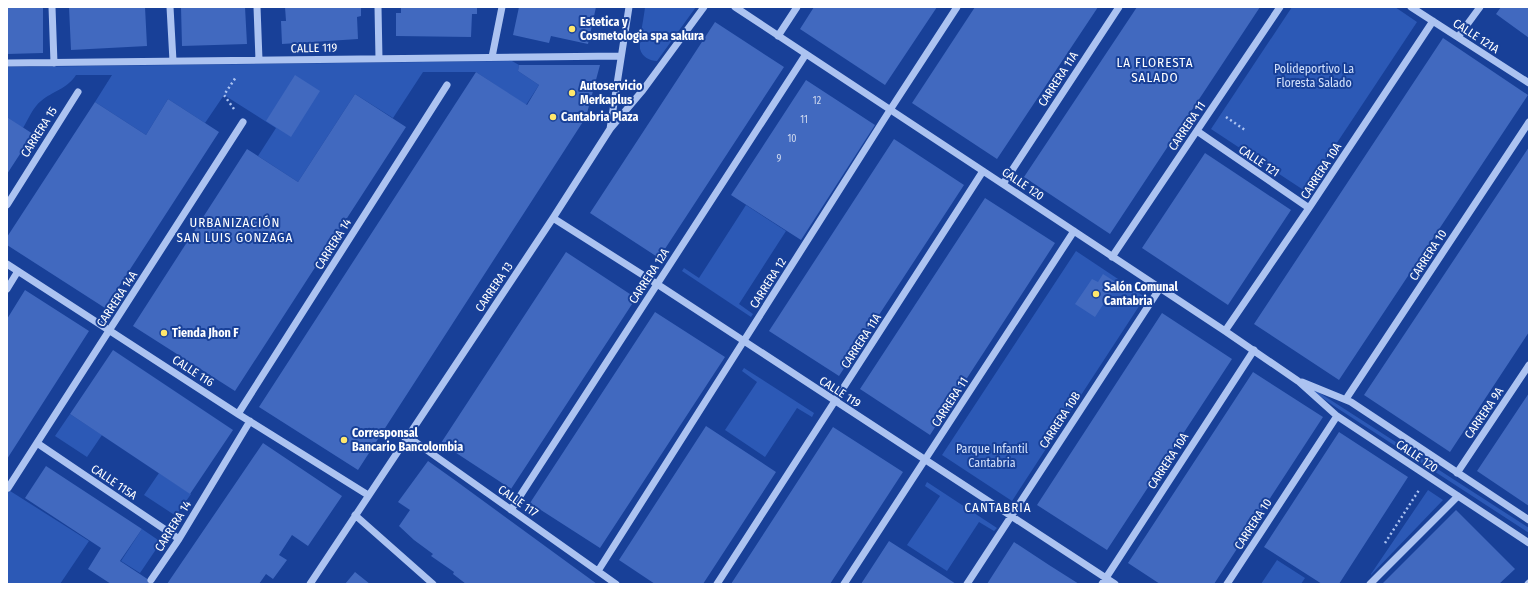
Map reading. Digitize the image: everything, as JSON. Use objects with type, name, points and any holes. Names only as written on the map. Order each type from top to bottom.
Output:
[{"type":"street","points":[[52,7],[54,63]]},
{"type":"street","points":[[170,7],[173,61]]},
{"type":"street","points":[[258,7],[259,60]]},
{"type":"street","points":[[378,7],[379,59]]},
{"type":"street","points":[[492,57],[502,7]]},
{"type":"street","points":[[610,129],[628,7]]},
{"type":"street","name":"CARRERA 13","points":[[310,584],[553,218],[610,129],[643,90],[704,7]]},
{"type":"street","name":"CALLE 120","points":[[735,7],[1254,350],[1298,381],[1337,416],[1529,543]]},
{"type":"street","points":[[778,36],[797,7]]},
{"type":"street","name":"CARRERA 12","points":[[598,571],[890,110],[957,7]]},
{"type":"street","name":"CARRERA 11A","points":[[1003,184],[1119,7]]},
{"type":"street","name":"CARRERA 11","points":[[1112,256],[1280,7]]},
{"type":"street","name":"CALLE 121A","points":[[1411,7],[1529,83]]},
{"type":"street","points":[[1458,37],[1480,7]]},
{"type":"street","name":"CARRERA 10A","points":[[1225,331],[1309,208],[1433,21]]},
{"type":"street","name":"CARRERA 12A","points":[[511,510],[806,54]]},
{"type":"street","name":"CALLE 119","points":[[7,63],[621,56]]},
{"type":"street","name":"CARRERA 14","points":[[238,414],[447,85]]},
{"type":"street","name":"CARRERA 15","points":[[7,205],[78,92]]},
{"type":"street","name":"CARRERA 14A","points":[[8,488],[244,122]]},
{"type":"street","name":"CARRERA 10","points":[[1346,399],[1529,122]]},
{"type":"street","name":"CALLE 121","points":[[1197,131],[1309,208]]},
{"type":"street","name":"CARRERA 11A","points":[[717,584],[983,171]]},
{"type":"street","name":"CALLE 119","points":[[553,218],[657,284],[1010,516],[1103,581],[1114,584]]},
{"type":"street","name":"CARRERA 11","points":[[844,584],[1074,231]]},
{"type":"street","name":"CALLE 116","points":[[7,264],[238,414],[368,495]]},
{"type":"street","points":[[7,290],[18,271]]},
{"type":"street","name":"CARRERA 10B","points":[[967,584],[1160,288]]},
{"type":"street","name":"CARRERA 10A","points":[[1103,581],[1254,350]]},
{"type":"street","name":"CARRERA 9A","points":[[1457,473],[1529,365]]},
{"type":"street","name":"CALLE 120","points":[[1298,381],[1346,399],[1529,520]]},
{"type":"street","name":"CARRERA 10","points":[[1227,584],[1337,416]]},
{"type":"street","name":"CARRERA 14","points":[[151,580],[179,538],[250,421]]},
{"type":"street","name":"CALLE 117","points":[[407,436],[616,584]]},
{"type":"street","name":"CALLE 115A","points":[[37,443],[179,538]]},
{"type":"street","points":[[1370,584],[1458,496]]},
{"type":"street","points":[[355,515],[433,584]]},
{"type":"path","points":[[244,122],[224,94],[247,60]]},
{"type":"path","points":[[1212,108],[1245,130]]},
{"type":"path","points":[[1383,546],[1428,476]]},
{"type":"green space","points":[[645,7],[696,7],[657,61],[647,58],[640,49]]},
{"type":"green space","name":"Polideportivo La Floresta Salado","points":[[1292,7],[1395,7],[1417,22],[1305,191],[1211,129]]},
{"type":"green space","points":[[512,61],[519,65],[518,71],[539,85],[526,105],[476,72],[423,72],[393,118],[355,94],[298,182],[258,156],[276,128],[224,95],[205,123],[168,99],[146,135],[95,102],[112,75],[76,75],[68,84],[38,104],[23,128],[7,117],[7,67]]},
{"type":"green space","points":[[746,205],[786,231],[739,304],[753,314],[751,317],[682,271],[684,268],[699,278]]},
{"type":"green space","name":"Parque Infantil Cantabria","points":[[1076,251],[1145,297],[1012,501],[942,455]]},
{"type":"green space","points":[[744,368],[814,413],[812,417],[797,408],[765,457],[725,430],[757,382],[742,371]]},
{"type":"green space","points":[[1312,388],[1529,528],[1529,533],[1334,406],[1311,390]]},
{"type":"green space","points":[[70,414],[102,435],[87,457],[55,436]]},
{"type":"green space","points":[[159,473],[191,494],[176,516],[144,495]]},
{"type":"green space","points":[[927,482],[997,528],[994,531],[979,522],[947,571],[907,545],[940,496],[925,486]]},
{"type":"green space","points":[[7,489],[89,541],[60,584],[7,584]]},
{"type":"green space","points":[[1428,490],[1443,500],[1371,575],[1371,574]]},
{"type":"green space","points":[[142,529],[161,542],[140,573],[121,561]]},
{"type":"green space","points":[[1277,560],[1305,578],[1301,584],[1261,584]]},
{"type":"building","points":[[7,7],[43,7],[43,53],[7,54]]},
{"type":"building","points":[[69,7],[145,7],[147,46],[71,50]]},
{"type":"building","points":[[181,7],[245,7],[247,44],[182,46]]},
{"type":"building","points":[[285,7],[361,7],[361,16],[357,17],[358,39],[282,44],[281,21],[286,21]]},
{"type":"building","points":[[401,7],[477,7],[477,14],[472,14],[471,37],[396,36],[396,13],[401,13]]},
{"type":"building","points":[[519,7],[596,7],[588,44],[551,36],[549,43],[513,35]]},
{"type":"building","points":[[814,7],[937,7],[885,85],[800,29]]},
{"type":"building","points":[[975,7],[1098,7],[997,159],[912,103]]},
{"type":"building","points":[[1137,7],[1260,7],[1110,234],[1024,177]]},
{"type":"building","points":[[1501,7],[1529,7],[1529,38],[1496,14]]},
{"type":"building","points":[[715,22],[784,67],[659,258],[590,213]]},
{"type":"building","points":[[1443,38],[1528,95],[1339,380],[1254,324]]},
{"type":"building","points":[[519,65],[600,65],[586,117],[358,470],[259,407],[476,72],[527,105],[539,85],[518,71]]},
{"type":"building","points":[[295,75],[320,91],[291,137],[266,121]]},
{"type":"building","points":[[806,80],[875,125],[801,240],[731,195]]},
{"type":"building","points":[[355,94],[406,127],[235,391],[133,326],[247,149],[298,182]]},
{"type":"building","points":[[168,99],[219,132],[105,308],[7,245],[7,237],[95,102],[146,135]]},
{"type":"building","points":[[7,117],[33,134],[7,174]]},
{"type":"building","points":[[894,139],[964,185],[839,376],[769,331]]},
{"type":"building","points":[[1529,147],[1529,332],[1450,452],[1364,395]]},
{"type":"building","points":[[1205,153],[1291,210],[1228,305],[1142,248]]},
{"type":"building","points":[[985,198],[1055,243],[930,435],[860,389]]},
{"type":"building","points":[[566,252],[636,298],[511,489],[441,443]]},
{"type":"building","name":"Salón Comunal Cantabria","points":[[1103,274],[1117,283],[1095,317],[1075,304],[1092,279],[1098,282]]},
{"type":"building","points":[[25,290],[89,331],[7,459],[7,319]]},
{"type":"building","points":[[655,312],[725,357],[600,548],[530,503]]},
{"type":"building","points":[[1162,313],[1232,359],[1107,550],[1037,505]]},
{"type":"building","points":[[113,350],[233,430],[190,494],[70,414]]},
{"type":"building","points":[[1253,372],[1323,417],[1214,584],[1160,584],[1128,563]]},
{"type":"building","points":[[1529,393],[1529,506],[1477,471]]},
{"type":"building","points":[[706,426],[776,472],[703,584],[655,584],[619,560]]},
{"type":"building","points":[[833,427],[903,472],[830,584],[731,584]]},
{"type":"building","points":[[1339,432],[1408,477],[1339,584],[1322,584],[1264,547]]},
{"type":"building","points":[[263,443],[342,496],[308,546],[292,535],[279,555],[287,560],[273,579],[266,574],[259,584],[167,584]]},
{"type":"building","points":[[428,461],[597,584],[466,584],[453,574],[454,572],[431,556],[433,554],[414,540],[399,526],[410,510],[398,502]]},
{"type":"building","points":[[46,466],[142,529],[120,561],[155,584],[111,584],[88,569],[101,548],[25,498]]},
{"type":"building","points":[[1456,510],[1515,569],[1499,584],[1382,584]]},
{"type":"building","points":[[889,541],[944,576],[956,584],[861,584]]},
{"type":"building","points":[[1014,542],[1049,565],[1079,584],[987,584]]},
{"type":"building","points":[[355,572],[370,584],[345,584]]},
{"type":"place","name":"Estetica y Cosmetologia spa sakura","points":[[572,29]]},
{"type":"place","name":"Autoservicio Merkaplus","points":[[572,93]]},
{"type":"place","name":"Cantabria Plaza","points":[[553,117]]},
{"type":"place","name":"Salón Comunal Cantabria","points":[[1096,294]]},
{"type":"place","name":"Tienda Jhon F","points":[[164,333]]},
{"type":"place","name":"Corresponsal Bancario Bancolombia","points":[[344,440]]},
{"type":"district","name":"LA FLORESTA SALADO","points":[[1155,70]]},
{"type":"district","name":"URBANIZACIÓN SAN LUIS GONZAGA","points":[[235,230]]},
{"type":"district","name":"CANTABRIA","points":[[998,507]]}]
